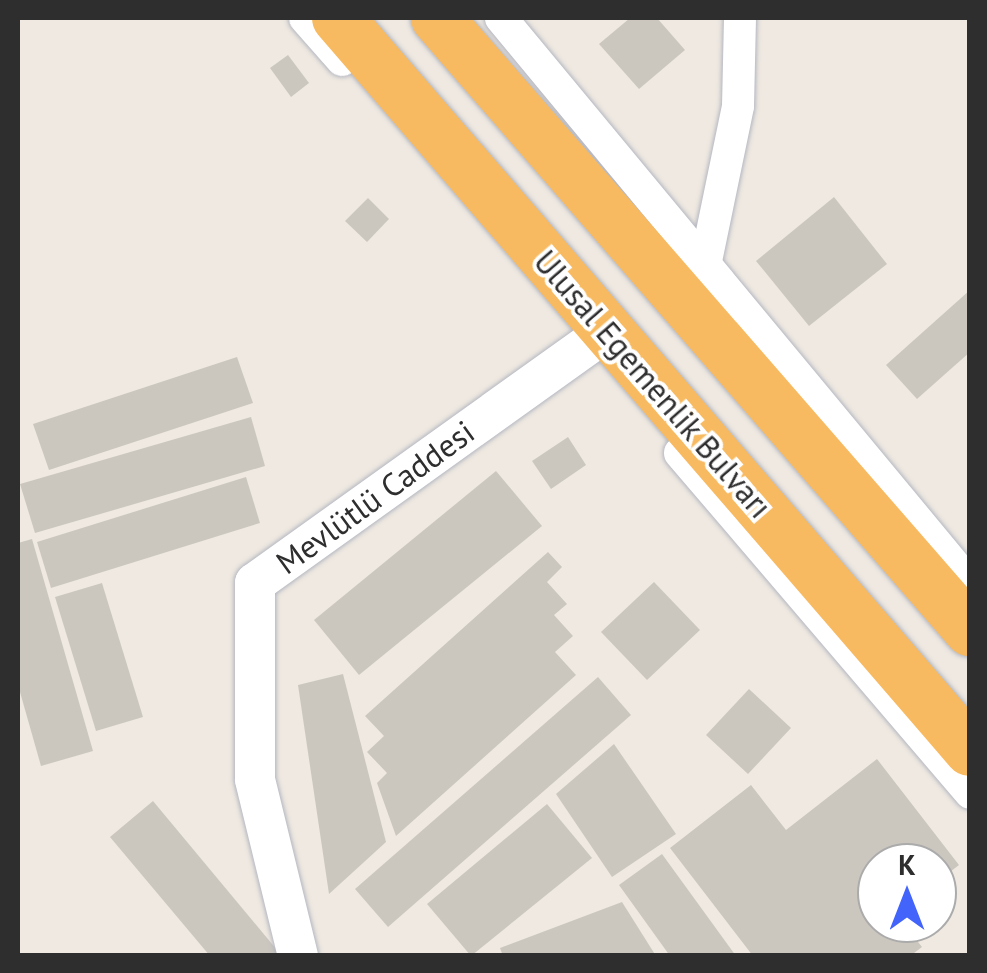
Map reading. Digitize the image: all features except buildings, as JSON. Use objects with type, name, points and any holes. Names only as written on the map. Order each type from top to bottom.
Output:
[{"type":"highway","name":"Ulusal Egemenlik Bulvarı","points":[[338,18],[597,338],[970,750]]},
{"type":"highway","points":[[436,18],[970,630]]},
{"type":"street","points":[[306,18],[597,338],[970,793]]},
{"type":"street","points":[[501,18],[970,584]]},
{"type":"street","points":[[706,261],[738,106],[740,18]]},
{"type":"street","name":"Mevlütlü Caddesi","points":[[298,956],[254,779],[254,583],[597,338]]}]
